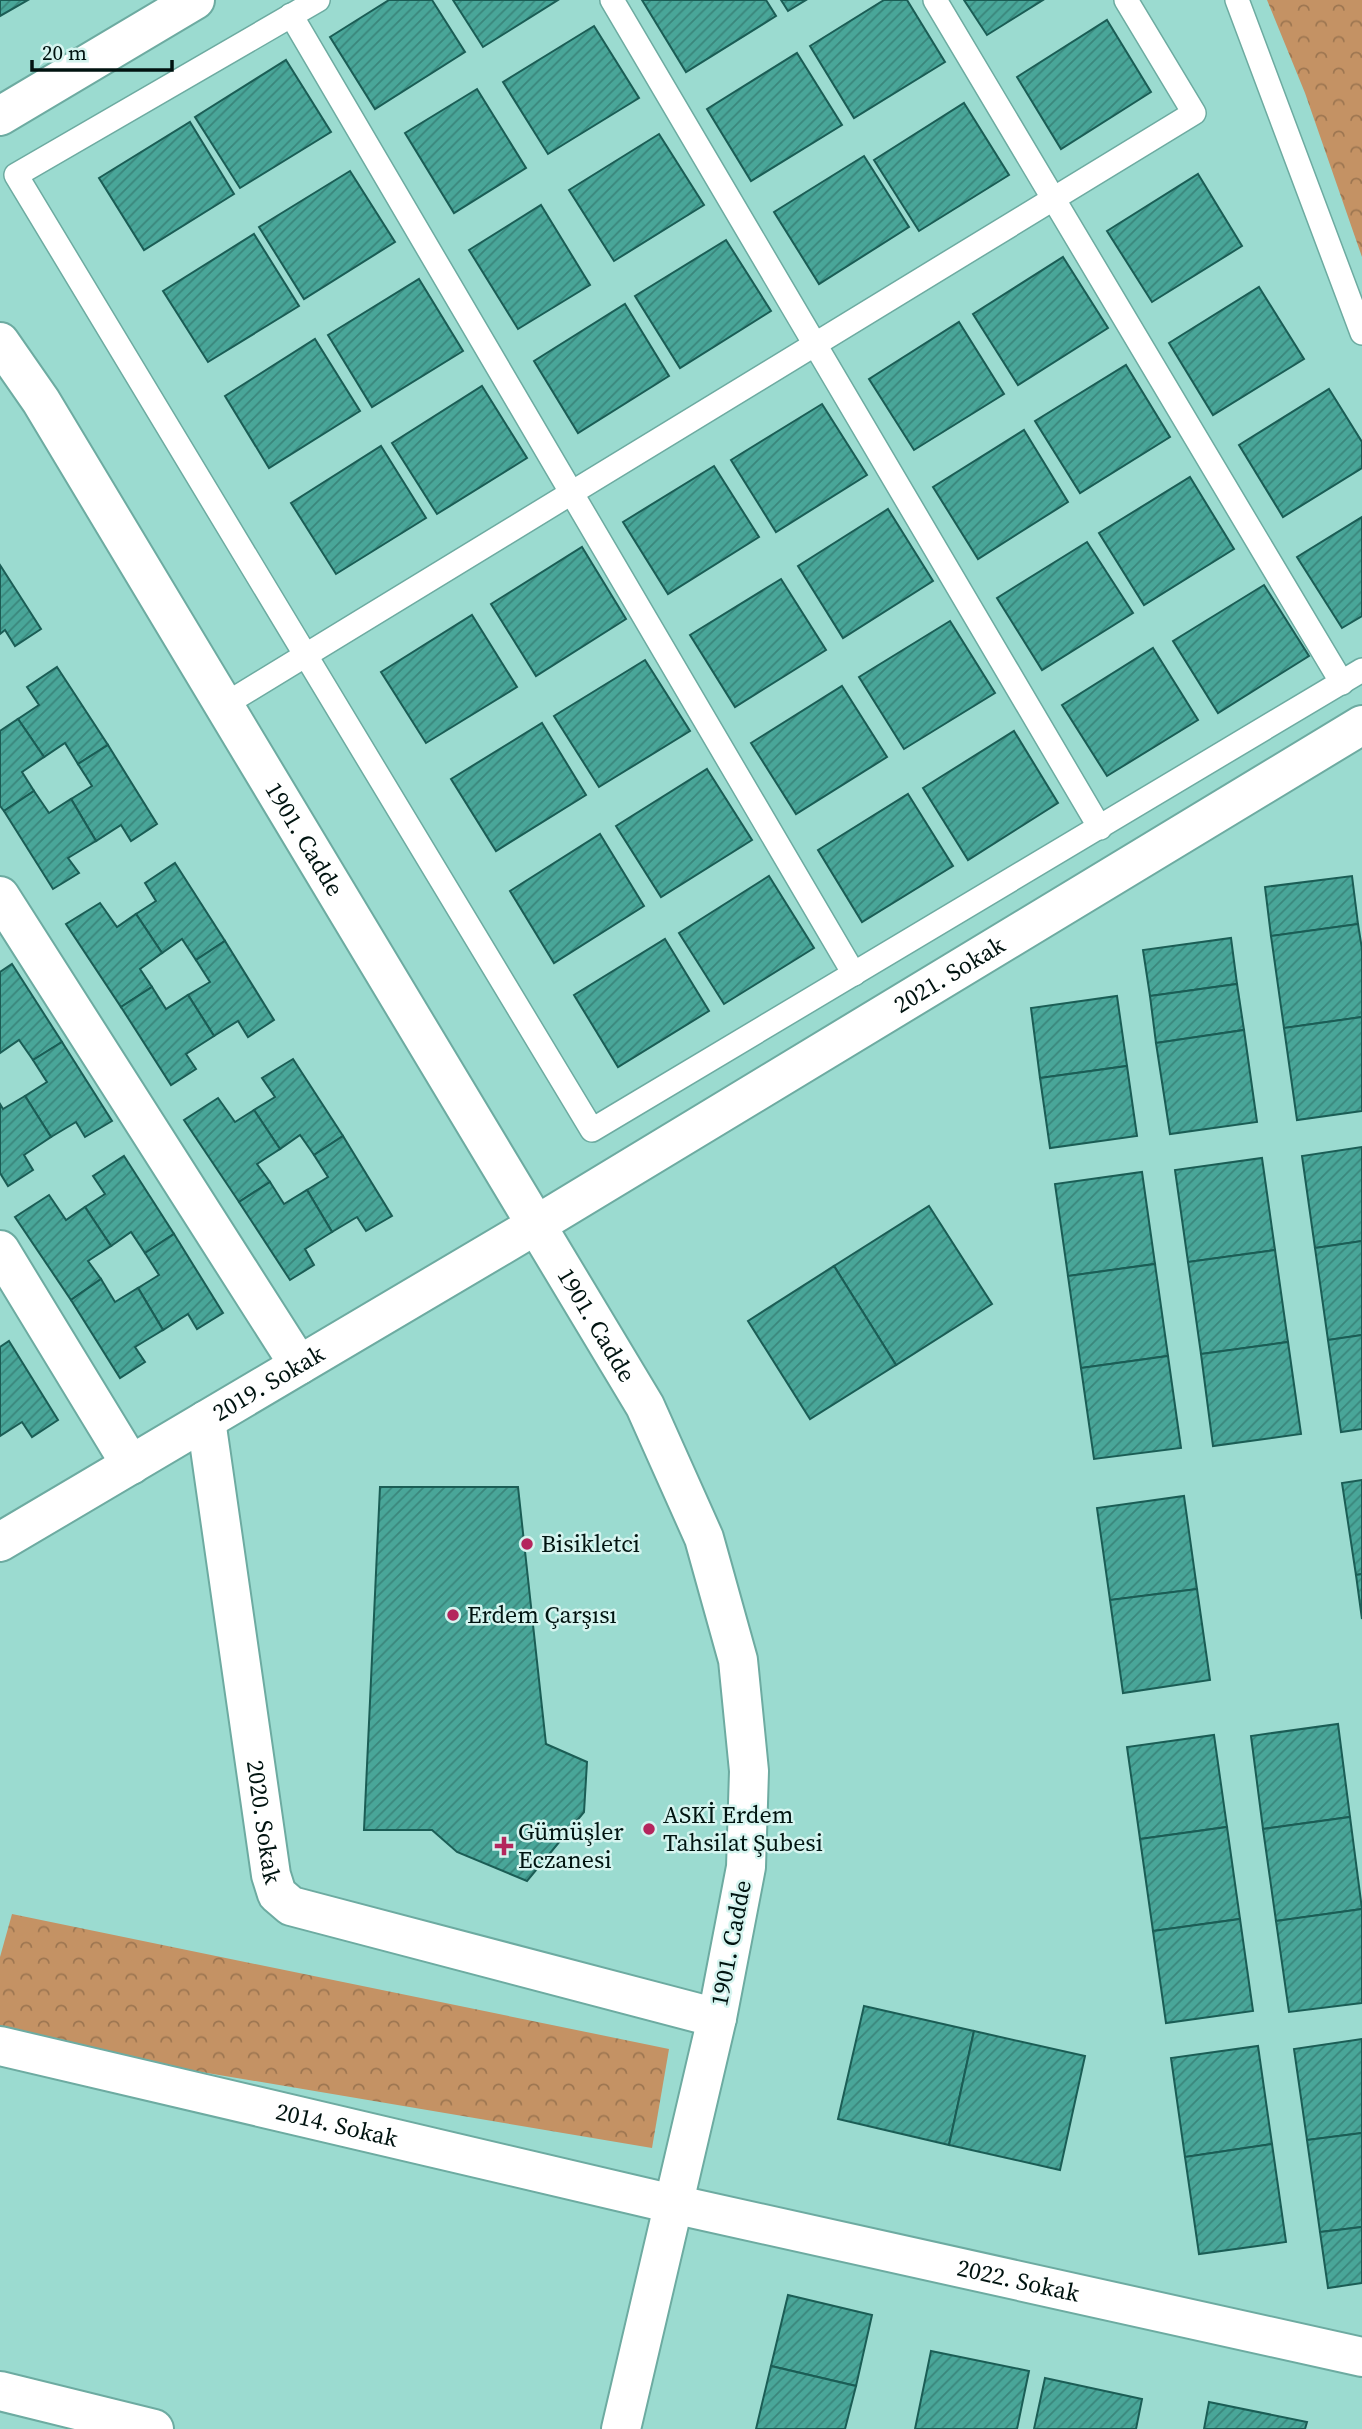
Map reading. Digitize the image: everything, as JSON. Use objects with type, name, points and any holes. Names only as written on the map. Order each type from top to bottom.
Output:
[{"type":"street","points":[[0,116],[195,0]]},
{"type":"street","name":"1901. Cadde","points":[[0,342],[41,401],[645,1406],[704,1538],[738,1660],[749,1771],[746,1867],[717,2018],[621,2429]]},
{"type":"street","name":"2021. Sokak","points":[[536,1225],[1362,725]]},
{"type":"street","points":[[0,896],[299,1365]]},
{"type":"street","name":"2019. Sokak","points":[[0,1542],[536,1225]]},
{"type":"street","points":[[0,1250],[131,1465]]},
{"type":"street","name":"2020. Sokak","points":[[206,1420],[271,1875],[277,1894],[291,1906],[717,2018]]},
{"type":"street","name":"2014. Sokak","points":[[0,2046],[673,2204]]},
{"type":"street","name":"2022. Sokak","points":[[673,2204],[1362,2357]]},
{"type":"street","points":[[0,2391],[154,2429]]},
{"type":"lane","points":[[318,0],[16,175],[592,1130],[1362,670]]},
{"type":"lane","points":[[612,0],[1100,828]]},
{"type":"lane","points":[[935,0],[1342,683]]},
{"type":"lane","points":[[224,705],[1194,113],[1126,0]]},
{"type":"lane","points":[[1237,0],[1362,333]]},
{"type":"lane","points":[[290,16],[853,974]]},
{"type":"green space","points":[[1267,0],[1362,0],[1362,257],[1305,93]]},
{"type":"green space","points":[[12,1914],[669,2049],[652,2148],[0,2038],[0,1957]]},
{"type":"building","points":[[0,0],[28,0],[0,16]]},
{"type":"building","points":[[389,0],[432,0],[465,52],[375,109],[330,37]]},
{"type":"building","points":[[453,0],[558,0],[483,47]]},
{"type":"building","points":[[642,0],[766,0],[776,16],[686,72]]},
{"type":"building","points":[[781,0],[806,0],[788,11]]},
{"type":"building","points":[[884,0],[907,0],[945,62],[854,118],[810,46]]},
{"type":"building","points":[[964,0],[1043,0],[987,35]]},
{"type":"building","points":[[1107,20],[1151,92],[1061,149],[1017,77]]},
{"type":"building","points":[[594,26],[639,98],[548,154],[503,82]]},
{"type":"building","points":[[797,53],[842,125],[751,181],[707,109]]},
{"type":"building","points":[[286,60],[331,132],[240,188],[195,117]]},
{"type":"building","points":[[477,89],[526,168],[454,213],[405,133]]},
{"type":"building","points":[[964,103],[1009,175],[919,231],[874,160]]},
{"type":"building","points":[[190,122],[234,194],[144,250],[99,178]]},
{"type":"building","points":[[659,134],[704,205],[614,261],[569,190]]},
{"type":"building","points":[[864,156],[909,227],[819,284],[774,212]]},
{"type":"building","points":[[350,171],[395,242],[304,299],[259,227]]},
{"type":"building","points":[[1198,174],[1242,246],[1152,302],[1107,231]]},
{"type":"building","points":[[541,205],[590,285],[518,329],[469,250]]},
{"type":"building","points":[[254,234],[299,306],[208,362],[163,291]]},
{"type":"building","points":[[726,240],[771,311],[680,368],[635,296]]},
{"type":"building","points":[[1063,257],[1108,328],[1018,385],[973,314]]},
{"type":"building","points":[[419,279],[463,351],[372,407],[328,335]]},
{"type":"building","points":[[1259,287],[1304,359],[1213,415],[1169,343]]},
{"type":"building","points":[[625,304],[669,376],[578,433],[534,361]]},
{"type":"building","points":[[959,322],[1004,394],[914,450],[869,379]]},
{"type":"building","points":[[315,339],[360,411],[269,468],[225,396]]},
{"type":"building","points":[[1126,365],[1170,437],[1080,493],[1035,421]]},
{"type":"building","points":[[482,386],[527,458],[437,514],[392,443]]},
{"type":"building","points":[[1329,389],[1362,442],[1362,468],[1283,517],[1239,445]]},
{"type":"building","points":[[822,404],[867,475],[776,532],[731,460]]},
{"type":"building","points":[[1024,430],[1068,502],[978,559],[933,487]]},
{"type":"building","points":[[381,446],[426,518],[336,574],[291,503]]},
{"type":"building","points":[[714,466],[759,537],[668,594],[623,522]]},
{"type":"building","points":[[1190,477],[1234,549],[1144,605],[1099,533]]},
{"type":"building","points":[[888,509],[933,581],[843,638],[798,566]]},
{"type":"building","points":[[1362,517],[1362,616],[1342,628],[1297,557]]},
{"type":"building","points":[[1087,542],[1133,613],[1042,670],[997,598]]},
{"type":"building","points":[[582,547],[626,619],[536,676],[491,604]]},
{"type":"building","points":[[0,565],[41,629],[15,646],[5,630],[0,634]]},
{"type":"building","points":[[781,579],[826,650],[735,707],[690,635]]},
{"type":"building","points":[[1264,585],[1309,656],[1218,713],[1173,641]]},
{"type":"building","points":[[472,615],[517,687],[426,743],[381,672]]},
{"type":"building","points":[[950,621],[995,693],[904,749],[859,677]]},
{"type":"building","points":[[1153,648],[1198,720],[1107,776],[1062,705]]},
{"type":"building","points":[[645,660],[690,731],[599,787],[554,716]]},
{"type":"building","points":[[57,667],[108,745],[78,764],[65,743],[44,757],[18,719],[39,705],[27,687]]},
{"type":"building","points":[[842,686],[887,757],[796,814],[751,743]]},
{"type":"building","points":[[18,719],[44,757],[22,772],[34,791],[4,811],[0,806],[0,731]]},
{"type":"building","points":[[542,723],[586,795],[496,851],[451,779]]},
{"type":"building","points":[[1014,731],[1058,803],[968,860],[923,788]]},
{"type":"building","points":[[108,745],[157,824],[131,841],[121,825],[96,841],[71,799],[92,786],[78,764]]},
{"type":"building","points":[[707,769],[752,840],[661,897],[616,826]]},
{"type":"building","points":[[34,791],[49,813],[71,799],[96,841],[68,858],[79,873],[53,889],[4,811]]},
{"type":"building","points":[[908,794],[953,866],[862,922],[818,850]]},
{"type":"building","points":[[600,834],[644,906],[554,963],[510,891]]},
{"type":"building","points":[[175,863],[225,941],[196,960],[182,939],[162,953],[136,914],[156,901],[145,883]]},
{"type":"building","points":[[769,876],[814,948],[724,1004],[679,933]]},
{"type":"building","points":[[1352,876],[1358,924],[1271,936],[1265,887]]},
{"type":"building","points":[[100,903],[117,927],[136,914],[162,953],[140,969],[152,987],[121,1007],[66,924]]},
{"type":"building","points":[[1358,924],[1362,949],[1362,1017],[1284,1028],[1271,936]]},
{"type":"building","points":[[1231,938],[1237,984],[1150,996],[1143,950]]},
{"type":"building","points":[[665,939],[709,1011],[618,1067],[574,995]]},
{"type":"building","points":[[225,941],[274,1020],[248,1037],[238,1021],[214,1036],[188,995],[210,982],[196,960]]},
{"type":"building","points":[[12,964],[62,1042],[33,1060],[19,1040],[0,1053],[0,972]]},
{"type":"building","points":[[1237,984],[1244,1030],[1156,1043],[1150,996]]},
{"type":"building","points":[[152,987],[166,1009],[188,995],[214,1036],[186,1054],[196,1069],[171,1085],[121,1007]]},
{"type":"building","points":[[1117,996],[1127,1066],[1040,1078],[1031,1008]]},
{"type":"building","points":[[1362,1017],[1362,1111],[1297,1120],[1284,1028]]},
{"type":"building","points":[[1244,1030],[1257,1122],[1170,1134],[1156,1043]]},
{"type":"building","points":[[62,1042],[112,1121],[85,1137],[76,1122],[51,1137],[25,1096],[47,1082],[33,1060]]},
{"type":"building","points":[[293,1059],[343,1136],[314,1155],[300,1135],[280,1149],[254,1110],[275,1097],[262,1078]]},
{"type":"building","points":[[1127,1066],[1137,1136],[1050,1148],[1040,1078]]},
{"type":"building","points":[[25,1096],[51,1137],[24,1155],[33,1170],[8,1186],[0,1173],[0,1104],[3,1109]]},
{"type":"building","points":[[218,1098],[235,1122],[254,1110],[280,1149],[257,1164],[270,1182],[239,1202],[184,1120]]},
{"type":"building","points":[[343,1136],[392,1216],[366,1231],[357,1217],[332,1232],[307,1190],[328,1177],[314,1155]]},
{"type":"building","points":[[1362,1147],[1362,1241],[1315,1248],[1302,1156]]},
{"type":"building","points":[[124,1156],[174,1234],[145,1253],[131,1232],[111,1246],[85,1207],[105,1194],[93,1176]]},
{"type":"building","points":[[1262,1158],[1275,1250],[1188,1262],[1175,1170]]},
{"type":"building","points":[[1142,1172],[1155,1264],[1068,1276],[1055,1184]]},
{"type":"building","points":[[270,1182],[284,1204],[307,1190],[332,1232],[305,1249],[314,1265],[290,1280],[239,1202]]},
{"type":"building","points":[[49,1195],[66,1220],[85,1207],[111,1246],[88,1261],[101,1279],[71,1300],[15,1217]]},
{"type":"building","points":[[929,1206],[992,1304],[896,1365],[834,1266]]},
{"type":"building","points":[[174,1234],[223,1313],[197,1329],[188,1314],[163,1330],[138,1288],[159,1275],[145,1253]]},
{"type":"building","points":[[1362,1241],[1362,1335],[1328,1340],[1315,1248]]},
{"type":"building","points":[[1275,1250],[1288,1342],[1201,1354],[1188,1262]]},
{"type":"building","points":[[1155,1264],[1168,1356],[1081,1368],[1068,1276]]},
{"type":"building","points":[[834,1266],[896,1365],[810,1419],[748,1321]]},
{"type":"building","points":[[101,1279],[115,1302],[138,1288],[163,1330],[135,1347],[145,1362],[120,1378],[71,1300]]},
{"type":"building","points":[[1362,1335],[1362,1429],[1341,1432],[1328,1340]]},
{"type":"building","points":[[9,1341],[58,1420],[32,1437],[22,1422],[0,1436],[0,1347]]},
{"type":"building","points":[[1288,1342],[1301,1434],[1213,1446],[1201,1354]]},
{"type":"building","points":[[1168,1356],[1181,1448],[1094,1459],[1081,1368]]},
{"type":"building","points":[[1362,1480],[1362,1574],[1356,1575],[1342,1483]]},
{"type":"building","name":"Erdem Çarşısı","points":[[380,1487],[518,1487],[546,1744],[587,1762],[584,1812],[527,1881],[457,1852],[432,1830],[364,1830]]},
{"type":"building","points":[[1184,1496],[1197,1589],[1110,1600],[1097,1508]]},
{"type":"building","points":[[1362,1574],[1362,1619],[1356,1575]]},
{"type":"building","points":[[1197,1589],[1210,1680],[1123,1693],[1110,1600]]},
{"type":"building","points":[[1338,1724],[1350,1817],[1263,1829],[1251,1736]]},
{"type":"building","points":[[1214,1735],[1227,1827],[1140,1839],[1127,1747]]},
{"type":"building","points":[[1350,1817],[1362,1909],[1276,1921],[1263,1829]]},
{"type":"building","points":[[1227,1827],[1240,1919],[1153,1931],[1140,1839]]},
{"type":"building","points":[[1362,1909],[1362,2003],[1289,2012],[1276,1921]]},
{"type":"building","points":[[1240,1919],[1253,2011],[1166,2023],[1153,1931]]},
{"type":"building","points":[[864,2006],[974,2031],[949,2145],[838,2119]]},
{"type":"building","points":[[974,2031],[1085,2056],[1060,2170],[949,2145]]},
{"type":"building","points":[[1362,2039],[1362,2133],[1307,2140],[1294,2049]]},
{"type":"building","points":[[1258,2046],[1272,2144],[1185,2157],[1171,2058]]},
{"type":"building","points":[[1362,2133],[1362,2227],[1320,2232],[1307,2140]]},
{"type":"building","points":[[1272,2144],[1286,2242],[1199,2254],[1185,2157]]},
{"type":"building","points":[[1362,2227],[1362,2283],[1328,2288],[1320,2232]]},
{"type":"building","points":[[788,2295],[872,2315],[856,2386],[771,2366]]},
{"type":"building","points":[[931,2351],[1029,2371],[1017,2429],[915,2429]]},
{"type":"building","points":[[771,2366],[856,2386],[845,2429],[756,2429]]},
{"type":"building","points":[[1045,2378],[1142,2399],[1136,2429],[1034,2429]]},
{"type":"building","points":[[1209,2402],[1307,2422],[1305,2429],[1204,2429]]},
{"type":"place","name":"Bisikletci","points":[[527,1544]]},
{"type":"place","name":"Erdem Çarşısı","points":[[453,1615]]},
{"type":"place","name":"ASKİ Erdem Tahsilat Şubesi","points":[[649,1829]]},
{"type":"place","name":"Gümüşler Eczanesi","points":[[504,1846]]}]
